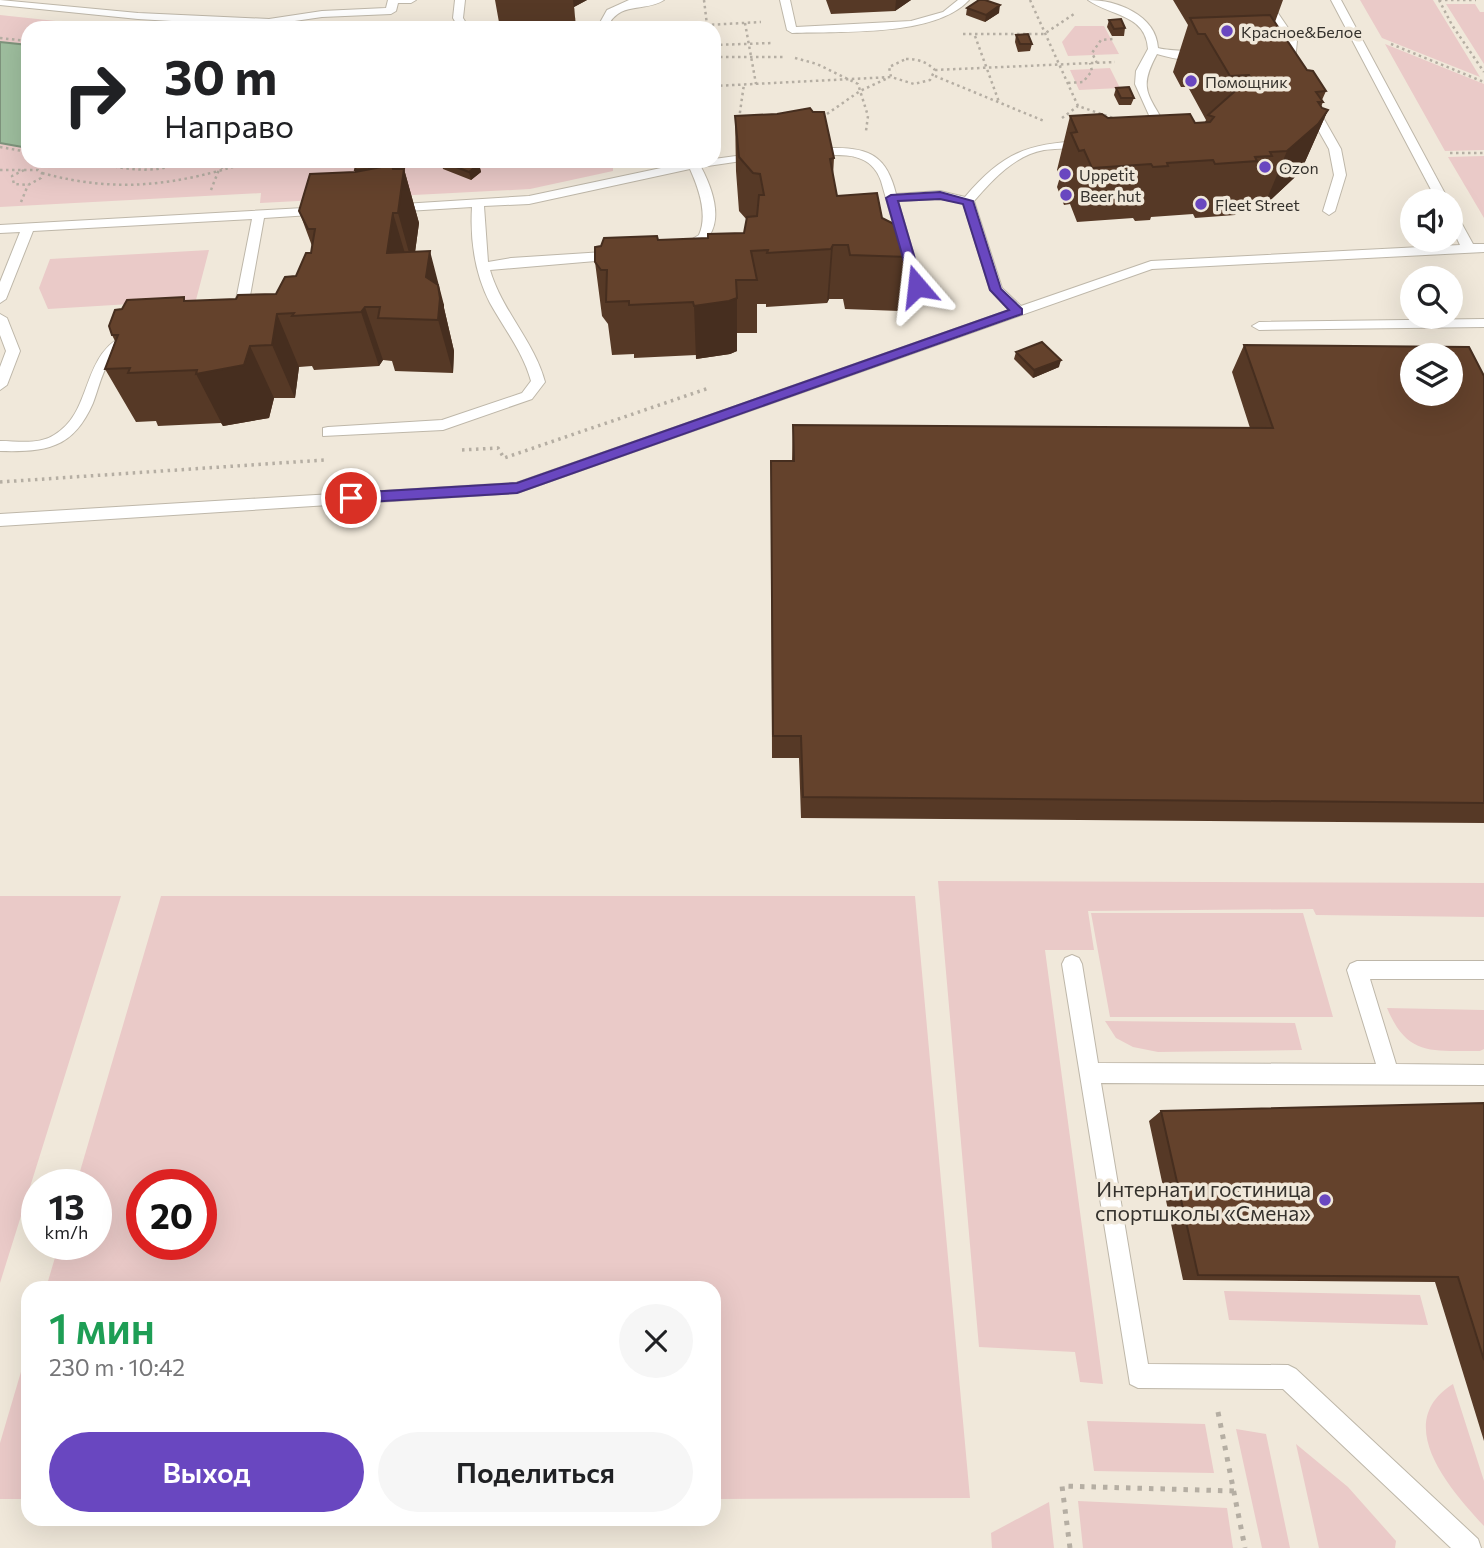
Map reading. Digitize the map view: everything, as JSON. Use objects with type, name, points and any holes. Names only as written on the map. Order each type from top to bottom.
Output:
[{"type":"lane","points":[[276,21],[322,14],[391,11],[393,0],[411,0]]},
{"type":"lane","points":[[460,0],[460,21]]},
{"type":"lane","points":[[603,21],[605,15],[632,1],[659,0]]},
{"type":"lane","points":[[785,0],[792,30],[911,24],[947,14],[964,0]]},
{"type":"lane","points":[[1093,0],[1137,18],[1152,40],[1150,55],[1141,70],[1139,83],[1159,125],[1141,141]]},
{"type":"lane","points":[[1264,0],[1292,41],[1286,58],[1297,82]]},
{"type":"lane","points":[[1336,0],[1437,189]]},
{"type":"lane","points":[[0,2],[138,16],[247,21]]},
{"type":"lane","points":[[1150,55],[1220,56]]},
{"type":"lane","points":[[1303,93],[1335,149],[1340,176],[1329,211]]},
{"type":"lane","points":[[739,120],[740,157]]},
{"type":"lane","points":[[968,201],[982,184],[1014,158],[1033,149],[1093,144]]},
{"type":"lane","points":[[795,154],[856,152],[872,159],[882,169],[917,286]]},
{"type":"lane","points":[[721,160],[768,155]]},
{"type":"lane","points":[[382,208],[529,200],[680,168]]},
{"type":"lane","points":[[662,251],[695,244],[705,235],[709,222],[702,178],[696,168]]},
{"type":"lane","points":[[891,198],[940,195],[968,201]]},
{"type":"lane","points":[[968,201],[996,290],[1018,311]]},
{"type":"lane","points":[[328,432],[443,425],[527,396],[537,382],[535,365],[494,298],[483,267],[476,234],[478,203]]},
{"type":"lane","points":[[0,229],[341,210]]},
{"type":"lane","points":[[222,320],[241,307],[259,214]]},
{"type":"lane","points":[[0,299],[28,227]]},
{"type":"lane","points":[[1463,230],[1477,248]]},
{"type":"lane","points":[[0,520],[517,488],[1151,265],[1477,248]]},
{"type":"lane","points":[[483,267],[511,262],[635,253]]},
{"type":"lane","points":[[0,318],[13,351],[0,385]]},
{"type":"lane","points":[[1259,326],[1484,323]]},
{"type":"lane","points":[[0,446],[21,450],[49,443],[71,430],[84,412],[100,362],[113,346],[129,337],[152,331]]},
{"type":"lane","points":[[1072,964],[1138,1376],[1288,1377],[1469,1548]]},
{"type":"lane","points":[[1389,1074],[1357,970],[1484,970]]},
{"type":"lane","points":[[1090,1073],[1484,1075]]},
{"type":"path","points":[[704,0],[707,21]]},
{"type":"path","points":[[1030,0],[1078,106],[1116,119],[1156,117]]},
{"type":"path","points":[[1476,0],[1439,0],[1452,25],[1484,72]]},
{"type":"path","points":[[721,24],[790,21]]},
{"type":"path","points":[[746,23],[756,84]]},
{"type":"path","points":[[1352,28],[1484,82]]},
{"type":"path","points":[[975,36],[999,102]]},
{"type":"path","points":[[0,38],[21,40]]},
{"type":"path","points":[[721,57],[752,55],[799,59],[851,79],[860,91],[868,116],[861,145],[856,152]]},
{"type":"path","points":[[935,70],[1090,63],[1150,55]]},
{"type":"path","points":[[891,77],[889,67],[900,60],[918,60],[932,66],[935,76]]},
{"type":"path","points":[[1068,83],[1083,82],[1092,71],[1090,63]]},
{"type":"path","points":[[935,76],[1054,125]]},
{"type":"path","points":[[721,86],[891,77],[914,84],[935,76]]},
{"type":"path","points":[[827,114],[860,91],[891,77]]},
{"type":"path","points":[[739,120],[744,84]]},
{"type":"path","points":[[0,147],[21,151]]},
{"type":"path","points":[[1446,153],[1484,153]]},
{"type":"path","points":[[131,168],[156,172],[173,168]]},
{"type":"path","points":[[0,170],[32,169],[91,186],[140,187],[182,181],[228,168]]},
{"type":"path","points":[[24,170],[12,176],[14,184],[28,185],[36,182],[42,173]]},
{"type":"path","points":[[457,451],[498,448],[504,458],[710,387]]},
{"type":"path","points":[[0,482],[332,459]]},
{"type":"path","points":[[1216,1405],[1245,1548]]},
{"type":"path","points":[[1070,1548],[1062,1486],[1234,1491]]},
{"type":"shaded area","points":[[1360,0],[1433,0],[1480,77],[1382,38]]},
{"type":"shaded area","points":[[1446,4],[1475,4],[1480,12],[1484,12],[1484,64]]},
{"type":"shaded area","points":[[0,15],[56,21],[21,21],[21,168],[613,168],[613,171],[530,189],[260,203],[261,193],[0,207]]},
{"type":"shaded area","points":[[1075,26],[1104,26],[1119,54],[1068,56],[1062,42]]},
{"type":"shaded area","points":[[0,42],[21,44],[21,147],[0,143]]},
{"type":"shaded area","points":[[1385,44],[1484,84],[1484,150],[1445,151]]},
{"type":"shaded area","points":[[1110,68],[1120,88],[1079,90],[1070,70]]},
{"type":"shaded area","points":[[1484,156],[1484,218],[1448,157]]},
{"type":"shaded area","points":[[209,250],[196,300],[48,309],[39,288],[50,259]]},
{"type":"shaded area","points":[[938,881],[1484,883],[1484,917],[1316,915],[1313,909],[1088,911],[1094,950],[1045,950],[1103,1384],[1080,1382],[1075,1352],[979,1347]]},
{"type":"shaded area","points":[[0,896],[121,896],[36,1169],[21,1169],[21,1216],[0,1283]]},
{"type":"shaded area","points":[[161,896],[915,896],[970,1498],[721,1499],[721,1281],[48,1281],[54,1260],[112,1260],[112,1169],[81,1169]]},
{"type":"shaded area","points":[[1091,913],[1303,913],[1333,1017],[1110,1017]]},
{"type":"shaded area","points":[[1387,1008],[1484,1010],[1484,1049],[1449,1051],[1424,1048],[1404,1036]]},
{"type":"shaded area","points":[[1105,1021],[1295,1023],[1302,1050],[1158,1052],[1133,1047],[1116,1038]]},
{"type":"shaded area","points":[[1224,1291],[1420,1295],[1428,1325],[1229,1320]]},
{"type":"shaded area","points":[[21,1372],[21,1499],[0,1499],[0,1443]]},
{"type":"shaded area","points":[[1453,1384],[1484,1481],[1484,1526],[1443,1475],[1432,1456],[1427,1436],[1427,1417],[1435,1400]]},
{"type":"shaded area","points":[[1087,1421],[1205,1424],[1214,1473],[1094,1471]]},
{"type":"shaded area","points":[[1236,1429],[1266,1434],[1290,1548],[1262,1548]]},
{"type":"shaded area","points":[[1296,1444],[1348,1487],[1396,1541],[1395,1548],[1319,1548]]},
{"type":"shaded area","points":[[1078,1501],[1227,1508],[1233,1548],[1083,1548]]},
{"type":"shaded area","points":[[1049,1502],[1054,1548],[992,1548],[991,1533]]},
{"type":"building","points":[[979,0],[1000,5],[986,15],[967,8]]},
{"type":"building","points":[[1270,15],[1307,70],[1313,71],[1326,91],[1316,92],[1323,102],[1318,102],[1322,108],[1328,110],[1318,124],[1287,151],[1270,152],[1272,156],[1255,157],[1257,161],[1215,164],[1213,160],[1167,163],[1168,166],[1153,167],[1151,164],[1092,168],[1084,150],[1079,151],[1071,133],[1077,132],[1070,116],[1102,114],[1108,118],[1190,114],[1195,123],[1210,122],[1214,117],[1208,115],[1242,85],[1251,88],[1254,83],[1249,75],[1230,76],[1205,34],[1198,34],[1190,18]]},
{"type":"building","points":[[1121,19],[1125,28],[1114,29],[1109,20]]},
{"type":"building","points":[[1028,34],[1032,44],[1020,44],[1016,35]]},
{"type":"building","points":[[1129,87],[1134,98],[1121,98],[1116,88]]},
{"type":"building","points":[[810,108],[813,112],[824,112],[834,158],[830,159],[837,196],[877,193],[882,218],[896,225],[908,257],[850,255],[848,245],[833,245],[831,249],[767,253],[768,250],[751,251],[757,280],[736,280],[737,298],[729,301],[694,306],[693,302],[629,305],[629,301],[606,302],[607,270],[601,270],[595,262],[595,247],[601,246],[604,238],[657,236],[658,240],[744,233],[747,217],[757,216],[759,195],[764,195],[760,174],[753,173],[739,157],[735,116],[777,114]]},
{"type":"building","points":[[376,168],[404,169],[398,213],[393,213],[387,253],[430,251],[426,277],[438,285],[438,320],[378,318],[380,307],[365,307],[361,312],[292,316],[294,313],[277,314],[272,345],[250,346],[244,365],[196,374],[197,370],[128,373],[130,368],[105,369],[118,335],[112,335],[109,326],[115,310],[122,309],[127,300],[184,297],[184,301],[236,299],[238,295],[276,294],[285,277],[296,276],[306,253],[311,253],[315,229],[308,229],[299,211],[310,174]]},
{"type":"building","points":[[1042,342],[1061,360],[1034,370],[1016,352]]},
{"type":"building","points":[[1244,345],[1400,346],[1400,406],[1463,406],[1463,347],[1469,347],[1484,376],[1484,803],[803,797],[801,736],[773,736],[771,461],[794,461],[793,425],[1273,428]]},
{"type":"building","name":"Интернат и гостиница спортшколы «Смена»","points":[[1484,1103],[1484,1360],[1458,1277],[1198,1275],[1161,1111]]},
{"type":"place","name":"Красное&Белое","points":[[1227,31]]},
{"type":"place","name":"Помощник","points":[[1191,81]]},
{"type":"place","name":"Ozon","points":[[1265,167]]},
{"type":"place","name":"Uppetit","points":[[1065,174]]},
{"type":"place","name":"Beer hut","points":[[1066,195]]},
{"type":"place","name":"Fleet Street","points":[[1201,204]]},
{"type":"place","name":"Интернат и гостиница спортшколы «Смена»","points":[[1325,1200]]},
{"type":"route","points":[[351,498],[517,488],[1018,311],[996,290],[969,212],[968,201],[940,195],[891,198],[917,286]]}]
